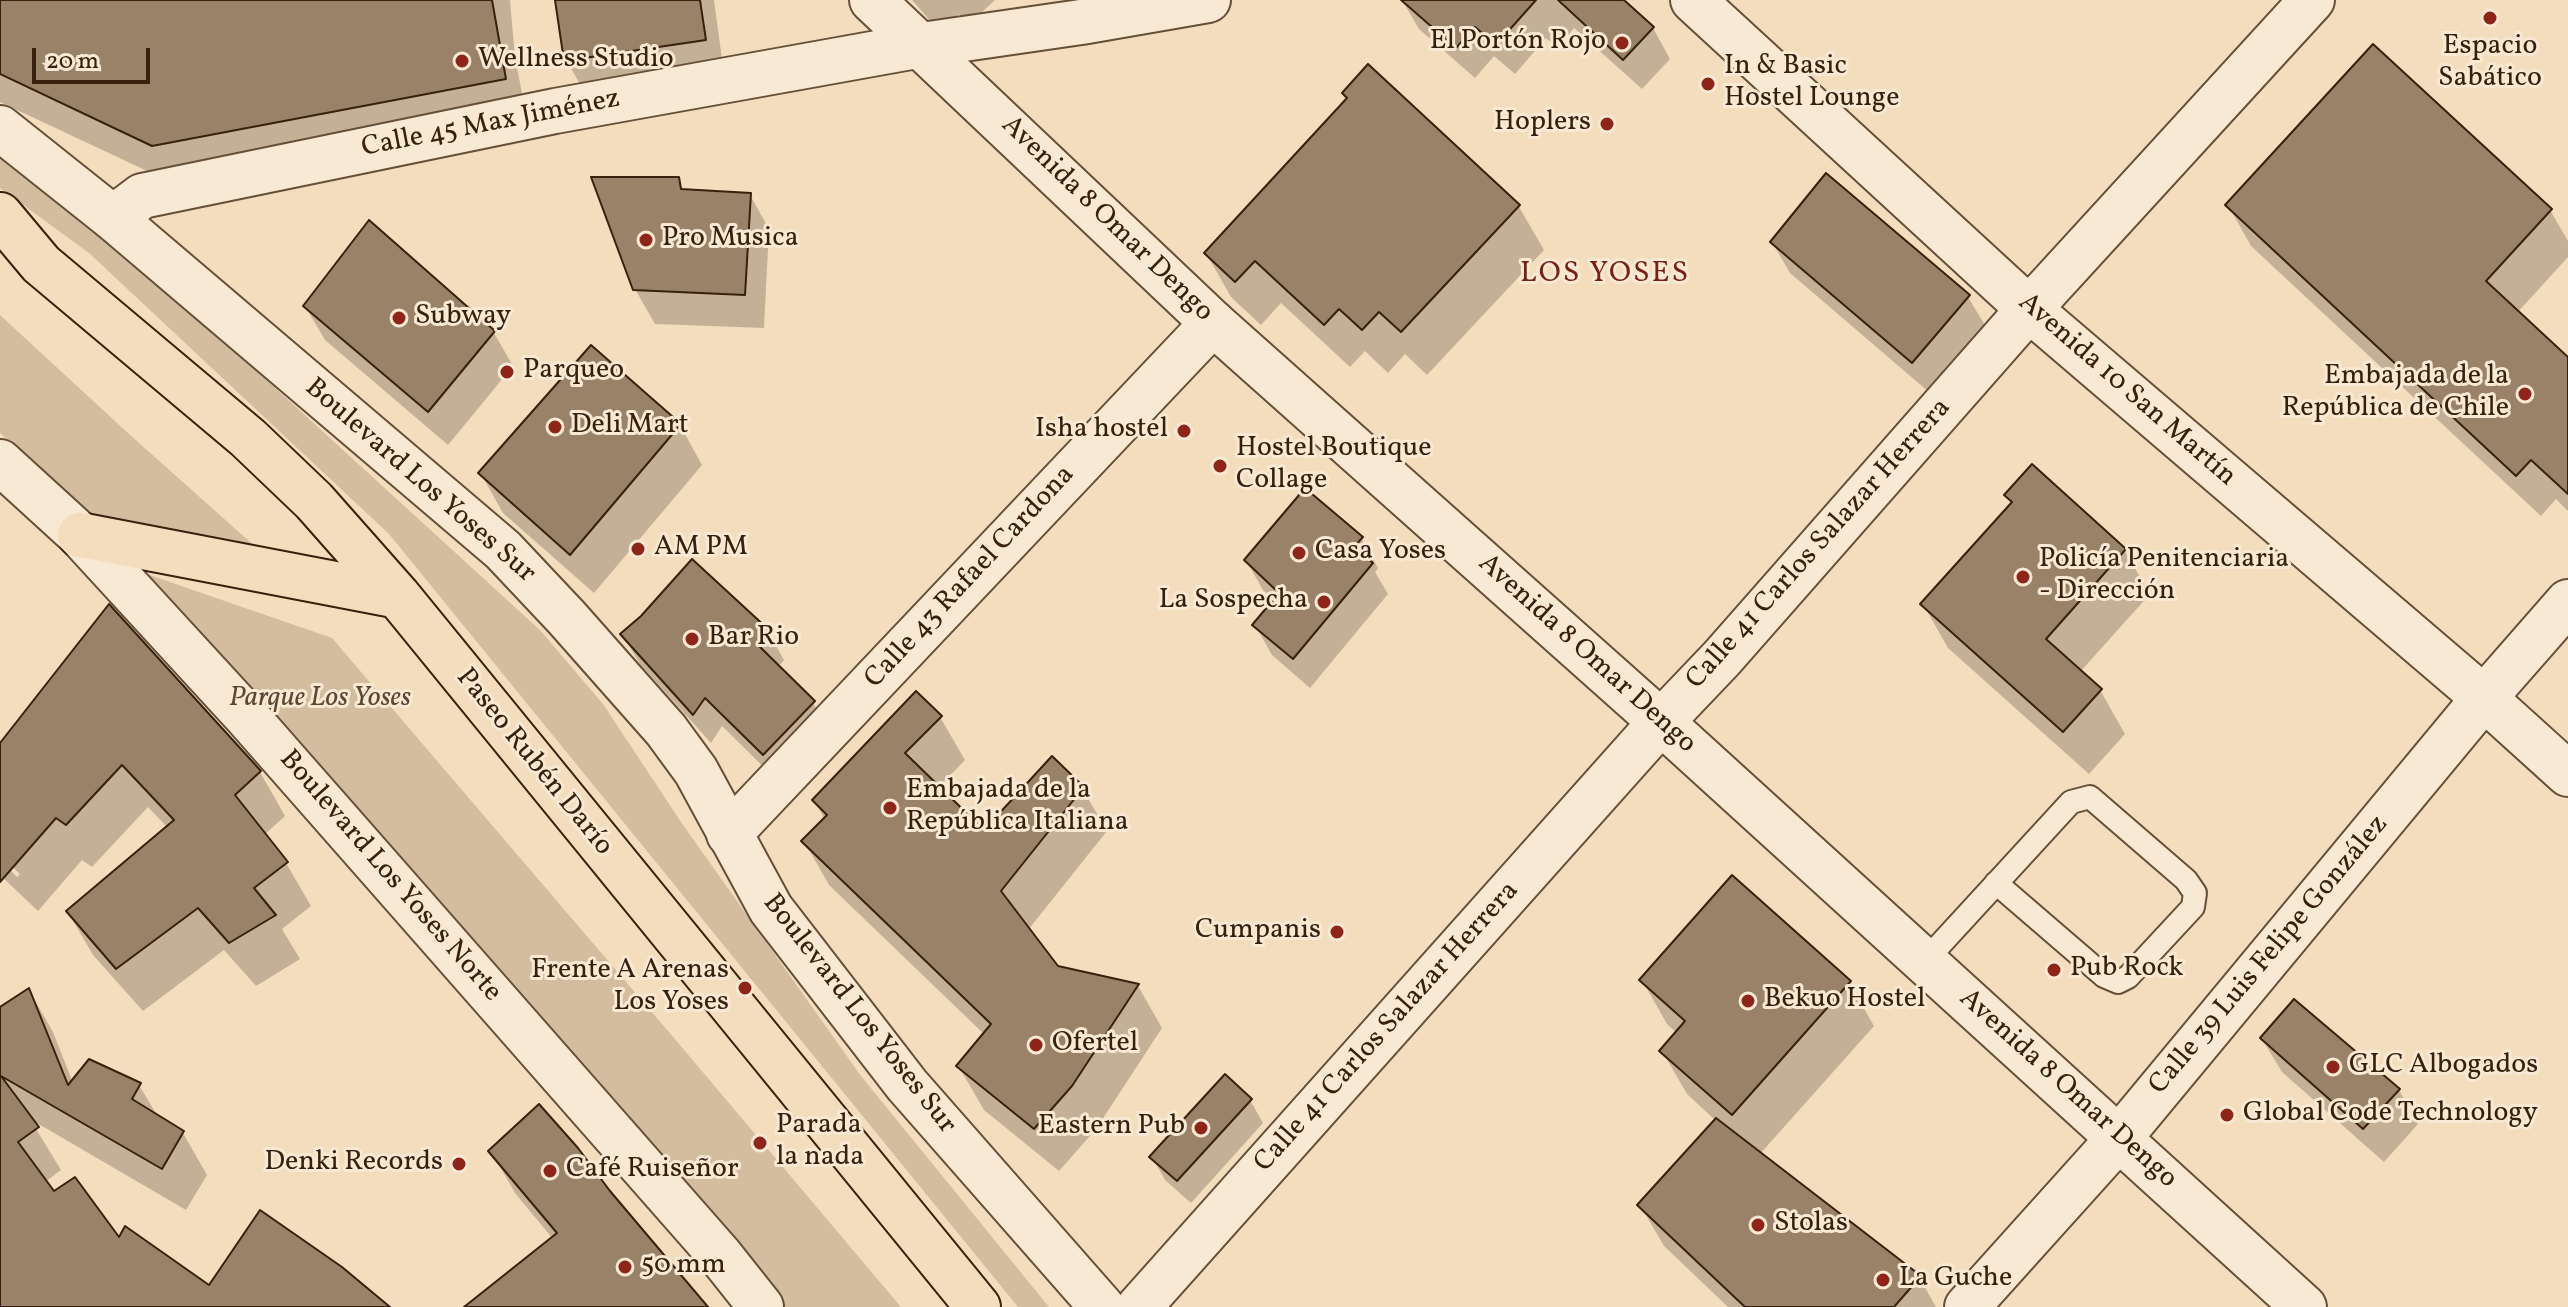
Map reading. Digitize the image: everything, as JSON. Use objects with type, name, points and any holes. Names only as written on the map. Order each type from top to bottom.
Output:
[{"type":"highway","name":"Paseo Rubén Darío","points":[[0,215],[41,264],[248,438],[314,501],[398,596],[978,1307]]},
{"type":"highway","name":"Paseo Rubén Darío","points":[[0,247],[41,264]]},
{"type":"highway","points":[[80,535],[398,596]]},
{"type":"street","name":"Avenida 8 Omar Dengo","points":[[872,0],[1213,323],[1661,722],[2304,1307]]},
{"type":"street","name":"Calle 45 Max Jiménez","points":[[113,218],[142,196],[555,111],[922,45],[1208,0]]},
{"type":"street","name":"Avenida 10 San Martín","points":[[1693,0],[2029,309],[2484,698],[2568,774]]},
{"type":"street","name":"Calle 41 Carlos Salazar Herrera","points":[[1139,1307],[1661,722],[1722,658],[2029,309],[2312,0]]},
{"type":"street","name":"Boulevard Los Yoses Sur","points":[[0,128],[113,218],[503,550],[567,618],[666,730],[696,771],[771,909],[907,1085],[1102,1307]]},
{"type":"street","name":"Calle 43 Rafael Cardona","points":[[729,834],[1213,323]]},
{"type":"street","name":"Boulevard Los Yoses Norte","points":[[0,462],[80,535],[248,718],[719,1254],[761,1307]]},
{"type":"street","name":"Calle 39 Luis Felipe González","points":[[1967,1307],[2120,1137],[2484,698],[2568,602]]},
{"type":"lane","points":[[1925,961],[1996,883],[2071,802],[2090,797],[2186,880],[2195,893],[2193,907],[2128,977],[2118,982],[2104,976],[1996,883]]},
{"type":"green space","points":[[0,152],[100,228],[540,630],[603,704],[681,822],[861,1076],[1049,1307],[1018,1307],[389,534],[89,253],[0,188]]},
{"type":"green space","points":[[0,315],[277,566],[86,512],[0,433]]},
{"type":"green space","name":"Parque Los Yoses","points":[[141,572],[332,638],[901,1307],[781,1307]]},
{"type":"building","points":[[0,0],[492,0],[506,79],[152,146],[0,74]]},
{"type":"building","points":[[555,0],[700,0],[706,40],[564,61]]},
{"type":"building","points":[[1401,0],[1536,0],[1496,45],[1475,27],[1456,48]]},
{"type":"building","name":"El Portón Rojo","points":[[1558,0],[1624,0],[1654,27],[1623,60]]},
{"type":"building","points":[[2373,44],[2552,209],[2486,281],[2568,357],[2568,494],[2531,460],[2516,476],[2225,205]]},
{"type":"building","points":[[1368,64],[1520,205],[1401,332],[1379,312],[1362,330],[1339,309],[1324,325],[1255,261],[1235,282],[1204,253],[1347,98],[1342,93]]},
{"type":"building","points":[[1826,173],[1970,295],[1912,363],[1770,242]]},
{"type":"building","points":[[591,177],[679,177],[681,189],[751,193],[745,295],[633,290]]},
{"type":"building","name":"Subway","points":[[369,220],[495,331],[428,412],[303,306]]},
{"type":"building","points":[[591,345],[681,424],[570,555],[478,473]]},
{"type":"building","name":"Policía Penitenciaria - Dirección","points":[[2032,464],[2126,549],[2046,639],[2102,689],[2063,732],[1920,604],[2012,502],[2004,495]]},
{"type":"building","name":"Casa Yoses","points":[[1305,488],[1363,537],[1354,547],[1373,563],[1293,659],[1252,625],[1279,593],[1244,560]]},
{"type":"building","name":"Bar Rio","points":[[692,559],[768,629],[756,643],[815,701],[763,755],[705,698],[693,715],[620,634],[641,616]]},
{"type":"building","points":[[109,604],[261,771],[235,795],[288,862],[254,888],[276,915],[229,943],[198,908],[116,969],[66,911],[174,820],[122,765],[66,825],[56,818],[0,882],[0,743]]},
{"type":"building","points":[[916,691],[942,716],[905,753],[984,830],[1052,756],[1084,787],[1001,891],[1058,966],[1139,984],[1072,1086],[1034,1129],[956,1066],[991,1024],[801,841],[827,815],[812,800]]},
{"type":"building","name":"Bekuo Hostel","points":[[1732,875],[1851,981],[1732,1115],[1659,1051],[1685,1021],[1639,980]]},
{"type":"building","points":[[29,988],[68,1085],[89,1059],[141,1083],[132,1099],[184,1131],[162,1169],[1,1076],[39,1127],[18,1142],[54,1191],[75,1177],[119,1237],[125,1226],[209,1285],[260,1210],[342,1267],[390,1307],[0,1307],[0,1007]]},
{"type":"building","name":"GLC Albogados","points":[[2294,999],[2400,1089],[2363,1129],[2260,1038]]},
{"type":"building","name":"Eastern Pub","points":[[1225,1074],[1252,1099],[1177,1181],[1149,1157]]},
{"type":"building","points":[[539,1104],[708,1307],[464,1307],[557,1233],[488,1151]]},
{"type":"building","name":"Stolas","points":[[1716,1118],[1921,1276],[1894,1307],[1745,1307],[1637,1205]]},
{"type":"place","name":"Espacio Sabático","points":[[2490,18]]},
{"type":"place","name":"El Portón Rojo","points":[[1622,43]]},
{"type":"place","name":"Wellness Studio","points":[[462,61]]},
{"type":"place","name":"In & Basic Hostel Lounge","points":[[1708,84]]},
{"type":"place","name":"Hoplers","points":[[1607,124]]},
{"type":"place","name":"Pro Musica","points":[[646,240]]},
{"type":"place","name":"Subway","points":[[399,318]]},
{"type":"place","name":"Parqueo","points":[[507,372]]},
{"type":"place","name":"Embajada de la República de Chile","points":[[2525,394]]},
{"type":"place","name":"Deli Mart","points":[[555,427]]},
{"type":"place","name":"Isha hostel","points":[[1184,431]]},
{"type":"place","name":"Hostel Boutique Collage","points":[[1220,466]]},
{"type":"place","name":"AM PM","points":[[638,549]]},
{"type":"place","name":"Casa Yoses","points":[[1299,553]]},
{"type":"place","name":"Policía Penitenciaria - Dirección","points":[[2023,577]]},
{"type":"place","name":"La Sospecha","points":[[1324,602]]},
{"type":"place","name":"Bar Rio","points":[[692,639]]},
{"type":"place","name":"Embajada de la República Italiana","points":[[890,808]]},
{"type":"place","name":"Cumpanis","points":[[1337,932]]},
{"type":"place","name":"Pub Rock","points":[[2054,970]]},
{"type":"place","name":"Frente A Arenas Los Yoses","points":[[745,988]]},
{"type":"place","name":"Bekuo Hostel","points":[[1748,1001]]},
{"type":"place","name":"Ofertel","points":[[1036,1045]]},
{"type":"place","name":"GLC Albogados","points":[[2333,1067]]},
{"type":"place","name":"Global Code Technology","points":[[2227,1115]]},
{"type":"place","name":"Eastern Pub","points":[[1201,1128]]},
{"type":"place","name":"Parada la nada","points":[[760,1143]]},
{"type":"place","name":"Denki Records","points":[[459,1164]]},
{"type":"place","name":"Café Ruiseñor","points":[[550,1171]]},
{"type":"place","name":"Stolas","points":[[1758,1225]]},
{"type":"place","name":"50 mm","points":[[625,1267]]},
{"type":"place","name":"La Guche","points":[[1883,1280]]},
{"type":"district","name":"LOS YOSES","points":[[1605,275]]}]
